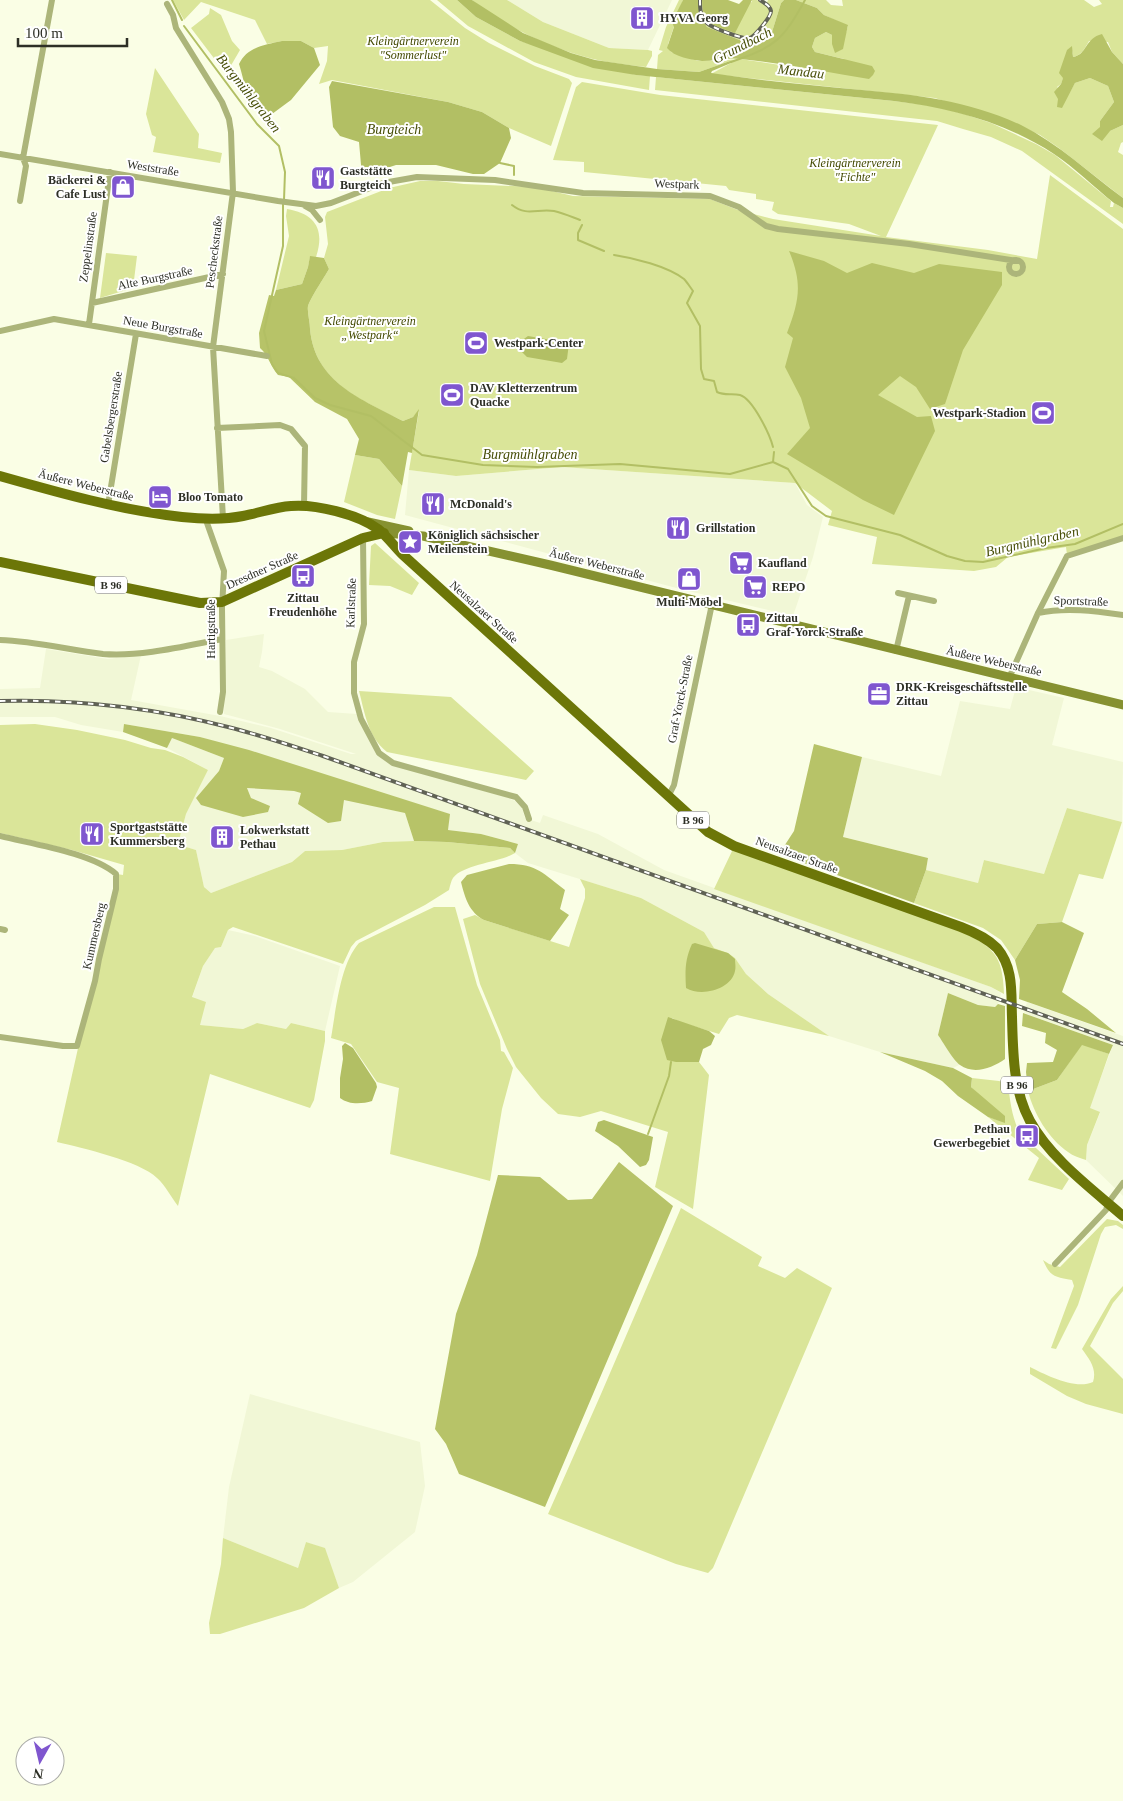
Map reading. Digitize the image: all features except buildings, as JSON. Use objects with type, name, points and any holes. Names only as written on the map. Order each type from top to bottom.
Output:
[{"type":"main road","name":"Äußere Weberstraße","points":[[0,476],[108,505],[182,517],[223,518],[276,508],[304,506],[318,508],[362,520],[384,533],[424,536],[712,604],[896,651],[1123,705]]},
{"type":"main road","points":[[392,545],[376,538],[363,538],[362,520],[396,527],[424,536]]},
{"type":"main road","name":"Dresdner Straße","points":[[0,562],[200,603],[222,602],[363,538],[384,533]]},
{"type":"main road","name":"Neusalzaer Straße","points":[[384,533],[392,545],[708,832],[734,846],[961,927],[991,942],[1005,960],[1010,975],[1016,1074],[1020,1096],[1030,1121],[1039,1136],[1061,1160],[1123,1216]]},
{"type":"main road","points":[[402,554],[401,543],[408,535]]},
{"type":"street","points":[[20,201],[26,166],[23,158],[52,0]]},
{"type":"street","name":"Pescheckstraße","points":[[167,4],[176,28],[222,102],[229,118],[233,192],[213,347],[223,518]]},
{"type":"street","name":"Weststraße","points":[[0,154],[278,201],[316,206],[331,203]]},
{"type":"street","name":"Zeppelinstraße","points":[[89,324],[110,172]]},
{"type":"street","name":"Westpark","points":[[331,203],[383,183],[417,177],[495,180],[583,193],[710,196],[739,207],[766,226],[778,229],[909,244],[1017,261]]},
{"type":"street","points":[[302,204],[312,210],[320,220]]},
{"type":"street","name":"Alte Burgstraße","points":[[92,303],[223,274]]},
{"type":"street","name":"Neue Burgstraße","points":[[0,332],[54,319],[267,356]]},
{"type":"street","name":"Gabelsbergerstraße","points":[[108,505],[136,334]]},
{"type":"street","points":[[218,428],[280,425],[291,429],[305,446],[304,506]]},
{"type":"street","name":"Hartigstraße","points":[[207,519],[224,570],[222,602],[223,692],[220,712]]},
{"type":"street","name":"Karlstraße","points":[[363,538],[364,624],[354,662],[354,693],[361,719],[379,753],[393,763],[516,797],[525,806],[529,819]]},
{"type":"street","name":"Sportstraße","points":[[1009,678],[1067,556],[1123,538]]},
{"type":"street","points":[[898,592],[934,601]]},
{"type":"street","points":[[896,651],[909,596]]},
{"type":"street","name":"Graf-Yorck-Straße","points":[[668,797],[674,785],[712,604]]},
{"type":"street","name":"Sportstraße","points":[[1038,614],[1051,611],[1089,611],[1123,615]]},
{"type":"street","points":[[0,640],[46,644],[104,654],[135,653],[222,639]]},
{"type":"street","name":"Kummersberg","points":[[0,836],[69,854],[105,866],[116,874],[116,882],[112,907],[98,959],[95,981],[78,1046],[63,1046],[0,1037]]},
{"type":"street","points":[[1055,1264],[1106,1210],[1108,1203],[1123,1183]]},
{"type":"shaded area","points":[[507,0],[672,0],[648,50],[609,48],[543,22]]},
{"type":"shaded area","points":[[683,0],[698,0],[701,18],[707,27],[747,43],[755,44],[772,32],[781,3],[784,0],[796,0],[817,8],[824,15],[848,25],[843,49],[835,53],[832,35],[826,32],[815,38],[812,47],[815,52],[872,66],[875,71],[869,79],[756,61],[731,58],[702,61],[679,56],[667,48],[674,27],[672,22]]},
{"type":"shaded area","points":[[702,0],[728,0],[739,4],[743,0],[752,0],[735,33],[715,26],[704,15]]},
{"type":"shaded area","points":[[1102,34],[1112,52],[1123,64],[1123,125],[1110,131],[1102,141],[1092,134],[1100,127],[1100,121],[1114,102],[1108,86],[1090,78],[1075,83],[1062,108],[1057,107],[1058,99],[1054,92],[1061,84],[1063,78],[1059,73],[1067,50],[1072,46],[1073,57],[1078,56],[1092,39]]},
{"type":"shaded area","points":[[789,251],[824,261],[847,273],[872,263],[914,273],[939,264],[1002,272],[1002,285],[963,350],[945,404],[930,409],[916,387],[900,376],[878,395],[917,417],[931,416],[935,431],[894,515],[863,500],[787,454],[810,428],[801,398],[785,367],[793,338],[787,333],[797,302],[798,292],[796,273]]},
{"type":"shaded area","points":[[310,256],[324,258],[329,269],[308,306],[314,348],[321,363],[343,387],[403,421],[413,417],[419,409],[412,453],[408,452],[402,486],[379,459],[355,455],[359,439],[347,419],[315,402],[289,377],[278,375],[260,348],[259,333],[269,295],[274,296],[276,290],[302,284]]},
{"type":"shaded area","points":[[562,467],[795,483],[807,505],[823,517],[813,557],[793,616],[680,589],[405,515],[409,470],[456,476]]},
{"type":"shaded area","points":[[264,634],[259,667],[272,671],[305,689],[328,712],[357,714],[376,754],[392,765],[506,797],[515,801],[522,808],[525,818],[540,823],[543,815],[598,834],[664,870],[991,987],[1001,993],[998,1004],[995,1007],[978,1005],[948,993],[938,1035],[959,1065],[953,1068],[880,1052],[829,1036],[768,994],[746,974],[735,958],[728,953],[714,948],[704,932],[641,898],[528,863],[515,853],[518,844],[481,834],[448,830],[449,814],[200,737],[124,724],[123,732],[81,725],[55,717],[0,717],[0,689],[40,688],[46,649],[108,659],[141,655],[131,700],[220,716],[271,728],[356,754],[280,729],[224,714],[226,640]]},
{"type":"shaded area","points":[[1016,687],[1064,698],[1052,745],[1123,762],[1122,822],[1067,808],[1044,874],[984,860],[978,883],[926,870],[928,858],[843,837],[862,757],[941,776],[960,701],[1010,709]]},
{"type":"shaded area","points":[[124,724],[200,737],[249,750],[450,814],[448,830],[481,834],[518,844],[515,853],[510,848],[414,841],[405,813],[344,800],[341,821],[328,823],[298,804],[301,793],[294,791],[247,788],[251,798],[270,806],[268,812],[243,817],[201,805],[196,798],[219,771],[224,758],[172,738],[167,748],[123,732]]},
{"type":"shaded area","points":[[172,738],[224,758],[219,771],[196,798],[270,806],[251,798],[247,788],[294,791],[344,799],[405,813],[414,841],[383,842],[342,850],[305,851],[292,862],[211,893],[204,887],[196,850],[183,846],[179,840],[186,814],[208,770],[167,748]]},
{"type":"shaded area","points":[[814,744],[862,757],[843,837],[928,858],[926,870],[914,903],[779,854],[794,831]]},
{"type":"shaded area","points":[[509,864],[519,864],[540,871],[565,890],[560,909],[569,915],[550,941],[484,920],[468,904],[461,882],[467,875]]},
{"type":"shaded area","points":[[1062,922],[1084,933],[1062,992],[1087,1009],[1116,1033],[1019,999],[1020,980],[1015,960],[1037,924]]},
{"type":"shaded area","points":[[228,930],[255,936],[340,966],[325,1031],[291,1023],[286,1029],[257,1023],[243,1029],[199,1025],[192,998],[203,966],[215,948],[221,947]]},
{"type":"shaded area","points":[[948,993],[978,1005],[995,1007],[998,1004],[1005,1006],[1005,1059],[983,1069],[971,1070],[960,1065],[954,1059],[938,1035]]},
{"type":"shaded area","points":[[1027,1002],[1123,1036],[1123,1196],[1086,1160],[1087,1145],[1100,1113],[1089,1109],[1113,1045],[1024,1013]]},
{"type":"shaded area","points":[[1023,1013],[1113,1045],[1109,1054],[1082,1045],[1057,1080],[1028,1091],[1027,1063],[1053,1062],[1057,1050],[1045,1043],[1046,1033],[1022,1026]]},
{"type":"shaded area","points":[[880,1052],[953,1068],[972,1078],[971,1087],[1005,1116],[1005,1123],[988,1117],[958,1096],[942,1081],[925,1071]]},
{"type":"shaded area","points":[[619,1162],[673,1206],[545,1507],[459,1474],[446,1444],[435,1429],[456,1314],[477,1255],[498,1175],[540,1177],[568,1200],[592,1199]]},
{"type":"shaded area","points":[[250,1394],[420,1442],[425,1486],[415,1532],[353,1582],[339,1588],[324,1548],[306,1542],[298,1568],[223,1538],[229,1487]]},
{"type":"green space","name":"Kleingärtnerverein \"Sommerlust\"","points":[[173,0],[430,0],[465,28],[489,43],[535,66],[569,79],[572,83],[551,146],[509,128],[482,112],[448,102],[332,80],[319,84],[327,61],[328,46],[314,48],[301,41],[282,41],[267,44],[255,20],[201,2],[184,20]]},
{"type":"green space","points":[[437,0],[457,0],[476,17],[520,41],[636,75],[650,76],[649,90],[576,77],[534,62],[468,26]]},
{"type":"green space","points":[[472,0],[507,0],[543,22],[609,48],[648,50],[652,51],[652,56],[646,67],[593,59],[561,49],[530,36],[485,10]]},
{"type":"green space","points":[[679,0],[683,0],[668,44],[671,52],[698,61],[740,59],[813,70],[844,59],[815,52],[812,47],[815,38],[826,32],[832,35],[832,44],[844,39],[848,26],[824,15],[817,8],[796,0],[826,0],[831,5],[843,6],[842,0],[1084,0],[1094,7],[1102,4],[1099,0],[1123,0],[1123,64],[1112,52],[1108,42],[1089,41],[1078,55],[1073,57],[1073,51],[1061,84],[1057,87],[1067,97],[1075,83],[1090,78],[1108,86],[1114,102],[1100,121],[1110,131],[1123,125],[1123,142],[1118,152],[1123,155],[1123,198],[1040,135],[1021,126],[935,98],[711,74],[731,63],[730,61],[699,72],[657,69],[658,55],[663,51],[659,50],[666,27]]},
{"type":"green space","points":[[698,0],[702,0],[703,14],[752,2],[752,0],[757,0],[766,5],[768,0],[784,0],[781,3],[772,32],[755,44],[747,43],[707,27],[701,18]]},
{"type":"green space","points":[[210,8],[221,15],[232,41],[240,50],[226,74],[191,28],[209,14]]},
{"type":"green space","points":[[155,68],[199,134],[198,148],[222,153],[220,163],[153,152],[156,137],[152,135],[146,114]]},
{"type":"green space","points":[[656,77],[894,101],[934,106],[964,114],[991,123],[1055,155],[1111,201],[1110,207],[1113,207],[1114,203],[1123,208],[1123,224],[1022,151],[991,137],[937,121],[655,90]]},
{"type":"green space","points":[[582,82],[660,95],[938,125],[886,237],[988,250],[1037,259],[1050,175],[1123,229],[1123,536],[1067,555],[1066,547],[1008,557],[996,567],[974,571],[872,564],[877,537],[828,525],[832,511],[795,483],[562,467],[456,476],[409,470],[419,411],[413,417],[403,421],[357,397],[331,376],[321,363],[314,348],[308,306],[329,269],[324,258],[328,244],[325,217],[327,212],[389,188],[420,181],[438,181],[535,187],[573,196],[710,199],[738,210],[773,219],[881,236],[849,224],[778,214],[772,210],[774,202],[756,199],[756,194],[729,190],[726,186],[584,172],[584,162],[553,160],[576,87]]},
{"type":"green space","points":[[287,209],[297,211],[311,219],[318,231],[319,247],[316,257],[310,257],[302,284],[276,290],[289,236],[286,216]]},
{"type":"green space","points":[[106,253],[137,256],[133,288],[100,298]]},
{"type":"green space","points":[[355,455],[379,459],[402,486],[395,519],[377,515],[344,502]]},
{"type":"green space","points":[[375,543],[419,583],[412,595],[390,586],[369,585],[371,546]]},
{"type":"green space","points":[[359,691],[451,697],[534,771],[526,780],[387,752],[371,732]]},
{"type":"green space","points":[[35,724],[77,730],[165,750],[208,770],[186,814],[179,840],[183,846],[196,850],[204,887],[211,893],[292,862],[305,851],[342,850],[383,842],[414,841],[510,848],[515,853],[458,873],[452,879],[449,890],[425,905],[356,941],[343,964],[233,927],[228,930],[221,947],[215,948],[203,966],[192,997],[206,1002],[200,1025],[243,1029],[257,1023],[286,1029],[291,1023],[325,1031],[325,1041],[314,1100],[310,1108],[210,1074],[178,1206],[157,1178],[138,1166],[110,1156],[57,1142],[117,874],[123,875],[124,865],[72,850],[0,833],[0,725]]},
{"type":"green space","points":[[1067,808],[1122,822],[1103,879],[1079,874],[1062,922],[1037,924],[1015,960],[1001,940],[983,928],[914,903],[926,870],[978,883],[984,860],[1044,874]]},
{"type":"green space","points":[[733,849],[959,930],[971,936],[994,953],[1001,970],[1004,994],[991,987],[714,889]]},
{"type":"green space","points":[[580,879],[641,898],[704,932],[714,948],[728,953],[735,958],[746,974],[768,994],[829,1036],[737,1015],[729,1018],[719,1034],[672,1018],[676,1062],[699,1062],[709,1075],[693,1209],[655,1187],[668,1132],[601,1111],[580,1117],[558,1114],[541,1098],[516,1067],[480,984],[463,919],[475,915],[484,920],[569,947],[585,898],[585,889]]},
{"type":"green space","points":[[434,907],[455,907],[477,985],[500,1040],[501,1051],[504,1052],[513,1068],[502,1109],[490,1181],[390,1154],[399,1088],[377,1082],[351,1044],[331,1038],[343,975],[347,963],[359,943]]},
{"type":"green space","points":[[1082,1044],[1109,1054],[1090,1108],[1100,1112],[1087,1145],[1086,1160],[1070,1153],[1048,1133],[1038,1117],[1028,1091],[1057,1080]]},
{"type":"green space","points":[[972,1078],[1008,1084],[1013,1115],[1020,1133],[1069,1179],[1062,1190],[1028,1180],[1039,1158],[988,1117],[1005,1122],[971,1087]]},
{"type":"green space","points":[[681,1208],[762,1257],[758,1266],[785,1278],[797,1268],[832,1288],[713,1568],[708,1573],[676,1564],[548,1514]]},
{"type":"green space","points":[[1107,1219],[1118,1221],[1123,1225],[1123,1229],[1116,1225],[1105,1227],[1078,1305],[1056,1349],[1051,1348],[1074,1286],[1072,1280],[1057,1277],[1051,1273],[1043,1260],[1060,1267]]},
{"type":"green space","points":[[1123,1286],[1123,1291],[1113,1303],[1090,1346],[1123,1379],[1123,1414],[1086,1404],[1067,1396],[1030,1374],[1030,1367],[1069,1383],[1086,1384],[1093,1382],[1093,1369],[1082,1349],[1111,1299]]},
{"type":"green space","points":[[223,1538],[298,1568],[306,1542],[325,1548],[339,1588],[304,1608],[220,1634],[210,1634],[209,1623],[221,1564]]},
{"type":"water","points":[[457,0],[472,0],[523,33],[571,53],[595,60],[657,69],[699,72],[730,61],[732,62],[711,73],[768,81],[924,97],[982,110],[1021,125],[1074,159],[1123,198],[1123,208],[1114,203],[1054,154],[1016,133],[977,118],[957,112],[894,101],[636,75],[593,68],[520,41],[476,17]]},
{"type":"water","points":[[282,41],[301,41],[314,48],[320,65],[291,100],[272,114],[257,105],[248,94],[239,64],[242,58],[251,50]]},
{"type":"water","name":"Burgteich","points":[[332,81],[448,102],[482,112],[509,128],[511,138],[500,163],[484,174],[473,174],[436,165],[396,165],[362,176],[359,142],[340,136],[333,127],[329,87]]},
{"type":"water","points":[[528,336],[569,343],[567,359],[562,363],[527,357],[520,350],[521,341]]},
{"type":"water","points":[[695,943],[728,953],[735,959],[735,971],[728,983],[707,992],[692,991],[686,988],[687,960],[692,944]]},
{"type":"water","points":[[668,1017],[709,1031],[715,1036],[711,1045],[703,1049],[699,1062],[667,1060],[661,1040]]},
{"type":"water","points":[[345,1043],[353,1048],[376,1083],[377,1087],[372,1101],[356,1103],[347,1102],[340,1098],[342,1046]]},
{"type":"water","points":[[604,1120],[653,1137],[649,1160],[646,1165],[640,1167],[618,1146],[595,1131],[598,1122]]},
{"type":"waterway","name":"Burgmühlgraben","points":[[172,0],[182,20]]},
{"type":"waterway","name":"Grundbach","points":[[731,62],[758,52],[776,40],[784,33],[805,0]]},
{"type":"waterway","name":"Burgmühlgraben","points":[[184,26],[257,124],[279,146],[285,172],[284,200]]},
{"type":"waterway","points":[[500,163],[514,166],[514,175]]},
{"type":"waterway","name":"Burgmühlgraben","points":[[283,204],[283,246],[264,331],[272,364],[278,373],[294,378],[315,398],[330,405],[371,416],[422,455],[483,465],[537,467],[620,464],[730,474],[773,462],[788,469],[812,506],[826,516],[900,535],[947,556],[965,561],[983,562],[1046,548],[1075,544],[1123,524]]},
{"type":"waterway","points":[[512,205],[523,211],[548,210],[580,220]]},
{"type":"waterway","points":[[582,225],[578,233],[578,240],[604,251]]},
{"type":"waterway","points":[[614,255],[660,266],[685,280],[693,291],[687,303],[700,326],[701,369],[704,379],[714,381],[717,392],[740,395],[745,398],[760,418],[773,447]]},
{"type":"waterway","points":[[773,462],[774,452]]},
{"type":"waterway","points":[[648,1134],[669,1076],[671,1062]]},
{"type":"railway","points":[[700,0],[701,15],[704,20],[713,27],[727,33],[747,38],[755,34],[766,22],[770,14],[771,11],[767,4],[760,0]]},
{"type":"railway","points":[[0,701],[86,703],[115,706],[200,720],[264,737],[323,756],[1123,1044]]},
{"type":"place","name":"HYVA Georg","points":[[642,18]]},
{"type":"place","name":"Gaststätte Burgteich","points":[[323,178]]},
{"type":"place","name":"Bäckerei & Cafe Lust","points":[[123,187]]},
{"type":"place","name":"Westpark-Center","points":[[476,343]]},
{"type":"place","name":"DAV Kletterzentrum Quacke","points":[[452,395]]},
{"type":"place","name":"Westpark-Stadion","points":[[1043,413]]},
{"type":"place","name":"Bloo Tomato","points":[[160,497]]},
{"type":"place","name":"McDonald's","points":[[433,504]]},
{"type":"place","name":"Grillstation","points":[[678,528]]},
{"type":"place","name":"Königlich sächsischer Meilenstein","points":[[410,542]]},
{"type":"place","name":"Kaufland","points":[[741,563]]},
{"type":"place","name":"Zittau Freudenhöhe","points":[[303,576]]},
{"type":"place","name":"Multi-Möbel","points":[[689,579]]},
{"type":"place","name":"REPO","points":[[755,587]]},
{"type":"place","name":"Zittau Graf-Yorck-Straße","points":[[748,625]]},
{"type":"place","name":"DRK-Kreisgeschäftsstelle Zittau","points":[[879,694]]},
{"type":"place","name":"Sportgaststätte Kummersberg","points":[[92,834]]},
{"type":"place","name":"Lokwerkstatt Pethau","points":[[222,837]]},
{"type":"place","name":"Pethau Gewerbegebiet","points":[[1027,1136]]},
{"type":"water label","name":"Mandau","points":[[801,71]]},
{"type":"park label","name":"Kleingärtnerverein \"Fichte\"","points":[[855,170]]},
{"type":"park label","name":"Kleingärtnerverein „Westpark“","points":[[370,328]]}]
